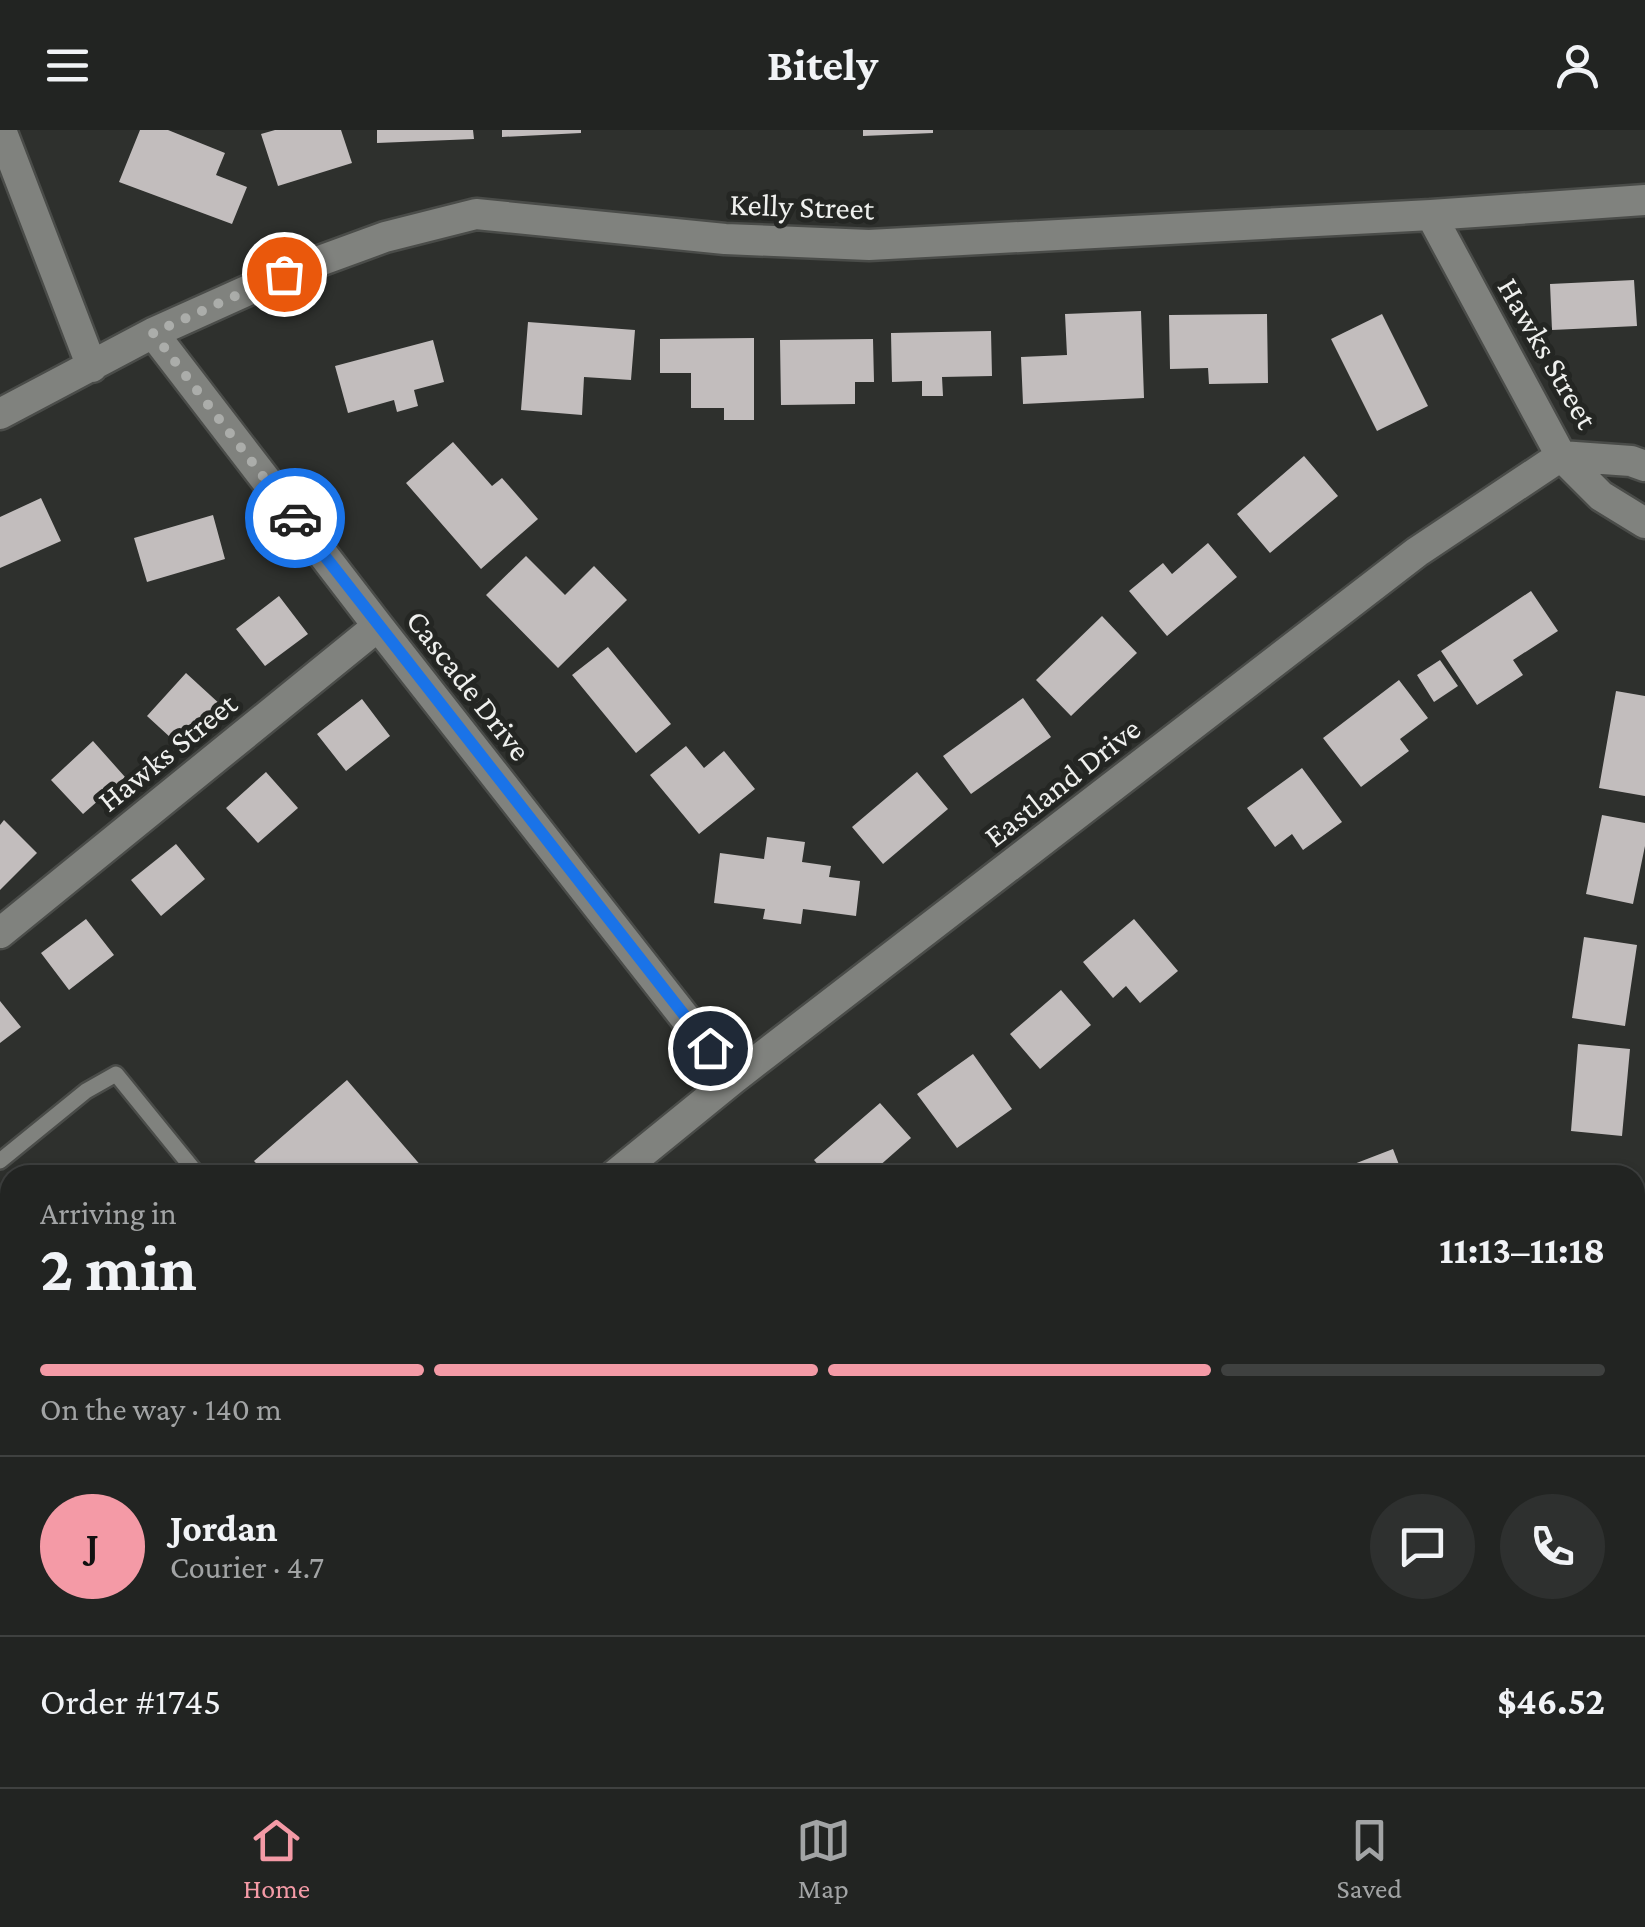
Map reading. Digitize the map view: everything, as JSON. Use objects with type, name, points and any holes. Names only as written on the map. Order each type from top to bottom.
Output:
[{"type":"street","points":[[1,130],[92,367]]},
{"type":"street","name":"Kelly Street","points":[[0,414],[153,333],[300,268],[385,238],[476,214],[725,240],[869,244],[1645,200]]},
{"type":"street","name":"Hawks Street","points":[[1432,215],[1560,456],[1631,461],[1645,466]]},
{"type":"street","name":"Cascade Drive","points":[[153,333],[733,1079]]},
{"type":"street","points":[[1560,456],[1601,496],[1645,523]]},
{"type":"street","name":"Eastland Drive","points":[[627,1165],[733,1079],[1417,552],[1560,456]]},
{"type":"street","name":"Hawks Street","points":[[0,933],[378,626]]},
{"type":"lane","points":[[0,1161],[86,1092],[116,1074],[190,1165]]},
{"type":"building","points":[[140,130],[168,130],[225,153],[216,175],[247,187],[232,224],[119,182]]},
{"type":"building","points":[[275,130],[341,130],[352,163],[278,186],[261,134]]},
{"type":"building","points":[[377,130],[473,130],[474,139],[377,143]]},
{"type":"building","points":[[502,130],[581,130],[581,133],[502,137]]},
{"type":"building","points":[[863,130],[933,130],[933,133],[863,136]]},
{"type":"building","points":[[1634,280],[1637,326],[1552,330],[1550,284]]},
{"type":"building","points":[[1141,311],[1144,398],[1023,404],[1021,357],[1067,355],[1065,314]]},
{"type":"building","points":[[1267,314],[1268,383],[1209,384],[1208,368],[1170,369],[1169,315]]},
{"type":"building","points":[[1382,314],[1428,406],[1377,431],[1331,339]]},
{"type":"building","points":[[528,322],[635,330],[631,380],[584,377],[582,415],[521,410]]},
{"type":"building","points":[[991,331],[992,376],[942,377],[943,396],[922,396],[922,381],[892,382],[891,333]]},
{"type":"building","points":[[754,338],[754,420],[724,420],[724,408],[691,408],[691,373],[660,373],[660,339]]},
{"type":"building","points":[[873,339],[874,382],[855,382],[855,404],[781,405],[780,340]]},
{"type":"building","points":[[433,340],[444,382],[414,390],[418,406],[397,412],[394,400],[348,413],[335,366]]},
{"type":"building","points":[[453,442],[492,486],[502,478],[538,519],[481,569],[406,483]]},
{"type":"building","points":[[1304,456],[1338,496],[1270,553],[1237,514]]},
{"type":"building","points":[[41,498],[61,541],[0,568],[0,517]]},
{"type":"building","points":[[213,515],[225,559],[147,582],[134,538]]},
{"type":"building","points":[[1208,543],[1237,577],[1167,636],[1129,591],[1163,563],[1172,574]]},
{"type":"building","points":[[526,556],[565,595],[594,566],[627,600],[558,668],[486,595]]},
{"type":"building","points":[[1531,591],[1558,631],[1513,660],[1523,675],[1477,705],[1441,651]]},
{"type":"building","points":[[279,596],[308,634],[265,666],[236,629]]},
{"type":"building","points":[[1102,616],[1137,653],[1071,716],[1036,680]]},
{"type":"building","points":[[608,647],[671,724],[636,753],[572,675]]},
{"type":"building","points":[[1440,660],[1458,686],[1434,702],[1417,675]]},
{"type":"building","points":[[186,673],[222,706],[183,749],[147,716]]},
{"type":"building","points":[[1399,680],[1428,718],[1400,739],[1409,751],[1361,787],[1323,738]]},
{"type":"building","points":[[1616,691],[1645,696],[1645,796],[1599,788]]},
{"type":"building","points":[[1023,698],[1051,737],[971,794],[943,756]]},
{"type":"building","points":[[362,699],[390,736],[346,771],[317,734]]},
{"type":"building","points":[[93,741],[125,777],[83,814],[51,780]]},
{"type":"building","points":[[686,746],[704,768],[724,751],[755,789],[699,834],[650,775]]},
{"type":"building","points":[[1302,768],[1342,822],[1303,850],[1292,834],[1275,847],[1247,808]]},
{"type":"building","points":[[266,772],[298,808],[258,843],[226,808]]},
{"type":"building","points":[[917,772],[948,809],[883,864],[852,827]]},
{"type":"building","points":[[1602,815],[1645,823],[1645,846],[1633,904],[1586,894]]},
{"type":"building","points":[[4,820],[37,853],[0,890],[0,825]]},
{"type":"building","points":[[767,837],[805,842],[802,862],[831,866],[829,877],[860,881],[856,916],[803,909],[801,924],[763,919],[765,909],[714,903],[720,853],[764,859]]},
{"type":"building","points":[[176,844],[205,879],[161,916],[131,880]]},
{"type":"building","points":[[86,919],[114,955],[69,990],[41,953]]},
{"type":"building","points":[[1134,919],[1178,971],[1140,1003],[1126,986],[1113,998],[1083,962]]},
{"type":"building","points":[[1584,937],[1637,945],[1625,1026],[1572,1018]]},
{"type":"building","points":[[1061,990],[1091,1025],[1040,1069],[1010,1034]]},
{"type":"building","points":[[0,1001],[21,1027],[0,1043]]},
{"type":"building","points":[[1578,1044],[1630,1049],[1622,1136],[1571,1131]]},
{"type":"building","points":[[973,1054],[1012,1109],[957,1148],[917,1094]]},
{"type":"building","points":[[347,1080],[420,1165],[258,1165],[254,1161]]},
{"type":"building","points":[[880,1103],[911,1138],[880,1165],[818,1165],[814,1160]]},
{"type":"building","points":[[1393,1149],[1399,1165],[1351,1165]]},
{"type":"way so far","points":[[284,274],[153,333],[295,518]]},
{"type":"route","points":[[295,518],[710,1048]]}]
